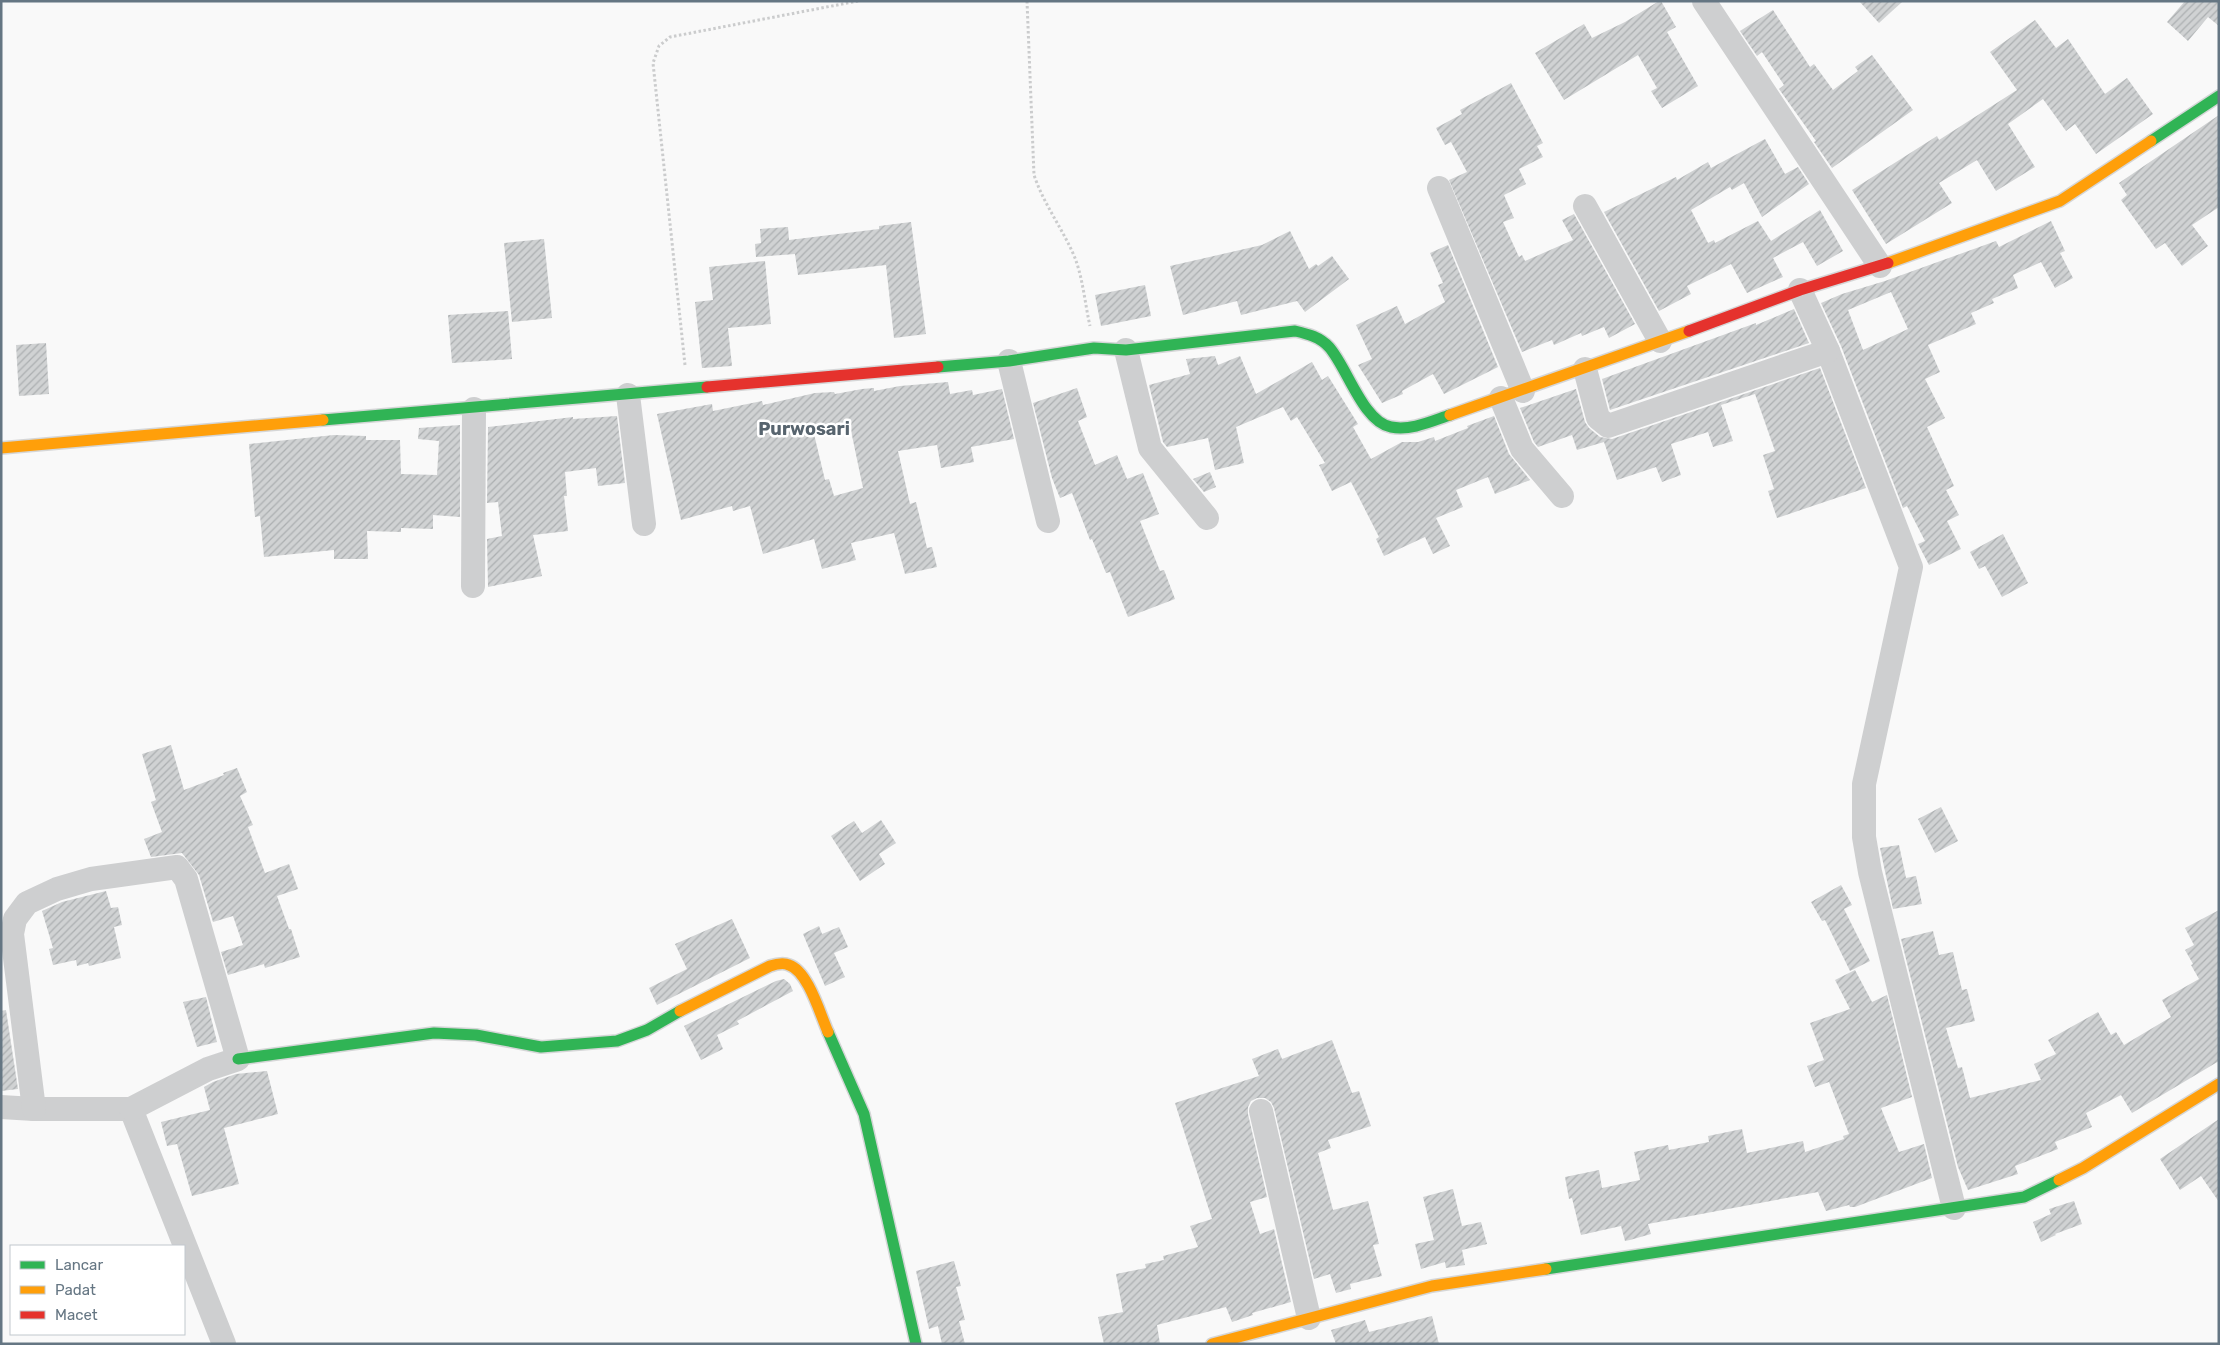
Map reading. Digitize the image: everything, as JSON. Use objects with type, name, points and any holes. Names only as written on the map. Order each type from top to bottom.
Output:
[{"type":"street","points":[[1704,1],[1880,266]]},
{"type":"street","points":[[1,448],[474,409],[688,388],[1008,361],[1094,348],[1126,350],[1295,330],[1315,336],[1329,346],[1370,414],[1390,427],[1417,426],[1585,369],[1800,290],[1880,266],[2060,201],[2219,96]]},
{"type":"street","points":[[1439,188],[1512,394],[1522,449],[1562,496]]},
{"type":"street","points":[[1585,206],[1660,341]]},
{"type":"street","points":[[1800,290],[1828,351],[1911,567],[1864,784],[1864,838],[1870,872],[1954,1208]]},
{"type":"street","points":[[1126,350],[1150,448],[1207,518]]},
{"type":"street","points":[[1585,369],[1598,418],[1608,426],[1828,351]]},
{"type":"street","points":[[1008,361],[1048,521]]},
{"type":"street","points":[[628,395],[644,524]]},
{"type":"street","points":[[474,409],[474,586]]},
{"type":"street","points":[[34,1110],[12,934],[15,919],[27,903],[57,889],[90,879],[177,867],[186,879],[238,1059]]},
{"type":"street","points":[[1,1107],[34,1110],[131,1109],[208,1069],[238,1059],[434,1033],[476,1035],[541,1047],[617,1041],[647,1030],[671,1015],[770,966],[784,962],[794,966],[803,975],[864,1114],[916,1344]]},
{"type":"street","points":[[1212,1344],[1432,1286],[2024,1198],[2083,1168],[2219,1084]]},
{"type":"street","points":[[131,1109],[185,1245]]},
{"type":"street","points":[[1261,1111],[1309,1318]]},
{"type":"street","points":[[185,1245],[224,1344]]},
{"type":"path","points":[[688,388],[653,62],[659,46],[670,37],[858,1]]},
{"type":"path","points":[[1027,1],[1034,175],[1042,199],[1065,237],[1076,260],[1094,348]]},
{"type":"building","points":[[1661,1],[1676,27],[1667,32],[1698,86],[1662,108],[1651,91],[1657,88],[1638,55],[1564,100],[1535,53],[1584,24],[1592,38],[1625,22]]},
{"type":"building","points":[[1859,1],[1903,1],[1879,23]]},
{"type":"building","points":[[2185,1],[2219,1],[2219,26],[2208,17],[2188,41],[2167,22]]},
{"type":"building","points":[[1773,10],[1810,67],[1814,64],[1833,90],[1858,71],[1855,67],[1872,55],[1913,110],[1832,168],[1814,142],[1816,141],[1779,89],[1784,85],[1762,52],[1757,56],[1740,31]]},
{"type":"building","points":[[2035,20],[2056,48],[2068,39],[2105,94],[2127,78],[2153,114],[2096,154],[2075,124],[2066,131],[2043,99],[2008,124],[2035,167],[1996,191],[1977,160],[1939,183],[1952,203],[1886,244],[1852,190],[1937,136],[1939,140],[2017,90],[1990,52]]},
{"type":"building","points":[[1511,83],[1543,143],[1537,146],[1543,157],[1519,169],[1526,184],[1504,195],[1514,218],[1503,222],[1519,257],[1522,255],[1525,261],[1573,240],[1562,220],[1574,214],[1635,324],[1609,338],[1604,327],[1582,336],[1581,333],[1554,345],[1552,340],[1522,352],[1449,180],[1467,172],[1451,142],[1445,145],[1436,128],[1462,114],[1460,110]]},
{"type":"building","points":[[2219,115],[2219,207],[2192,225],[2208,246],[2182,266],[2165,243],[2156,249],[2121,200],[2127,195],[2119,183]]},
{"type":"building","points":[[1765,139],[1785,174],[1798,167],[1809,184],[1762,217],[1744,183],[1732,190],[1730,187],[1691,210],[1708,243],[1714,240],[1715,243],[1758,221],[1771,241],[1820,210],[1843,251],[1817,266],[1803,242],[1773,258],[1783,277],[1747,293],[1731,264],[1687,286],[1691,294],[1659,311],[1604,212],[1676,177],[1677,180],[1708,162],[1711,168]]},
{"type":"building","points":[[2051,221],[2065,251],[2060,253],[2073,278],[2055,288],[2041,262],[2013,275],[2018,288],[1992,299],[1994,303],[1971,313],[1976,324],[1928,345],[1940,372],[1925,379],[1945,418],[1927,427],[1954,486],[1946,490],[1959,515],[1947,521],[1961,549],[1929,565],[1918,544],[1925,541],[1907,506],[1903,508],[1841,346],[1821,303],[1996,241],[1999,247]],"holes":[[[1891,292],[1908,329],[1863,350],[1848,310]]]},
{"type":"building","points":[[911,222],[926,334],[894,338],[886,265],[798,275],[795,254],[756,257],[755,244],[761,243],[760,229],[788,227],[789,240],[879,229],[879,226]]},
{"type":"building","points":[[1290,231],[1309,269],[1316,264],[1318,266],[1332,256],[1349,279],[1305,312],[1297,301],[1241,315],[1237,301],[1183,315],[1170,266],[1262,245]]},
{"type":"building","points":[[544,239],[552,318],[512,322],[504,243]]},
{"type":"building","points":[[1448,245],[1498,367],[1444,394],[1433,374],[1402,391],[1403,394],[1382,403],[1358,365],[1372,359],[1356,325],[1397,306],[1405,324],[1445,302],[1438,285],[1443,283],[1430,253]]},
{"type":"building","points":[[765,261],[771,324],[728,328],[732,366],[702,368],[695,302],[713,300],[709,267]]},
{"type":"building","points":[[1145,285],[1151,316],[1101,326],[1095,295]]},
{"type":"building","points":[[1794,309],[1809,343],[1610,410],[1602,379],[1756,323],[1756,325]]},
{"type":"building","points":[[508,311],[512,359],[452,363],[448,315]]},
{"type":"building","points":[[46,343],[49,394],[19,396],[16,345]]},
{"type":"building","points":[[1215,356],[1218,365],[1240,356],[1256,394],[1312,362],[1322,380],[1328,376],[1358,424],[1353,427],[1371,459],[1402,442],[1418,442],[1434,437],[1435,441],[1494,416],[1509,454],[1530,480],[1495,494],[1488,477],[1456,490],[1463,507],[1436,518],[1450,546],[1433,554],[1425,537],[1384,556],[1376,539],[1379,537],[1351,482],[1332,491],[1319,465],[1325,463],[1297,417],[1291,421],[1283,407],[1236,427],[1244,463],[1215,470],[1208,438],[1167,447],[1163,442],[1149,385],[1190,374],[1186,359]]},
{"type":"building","points":[[1820,368],[1866,488],[1777,518],[1768,491],[1774,489],[1763,455],[1775,451],[1755,394],[1721,405],[1733,441],[1713,447],[1708,432],[1671,444],[1681,475],[1662,482],[1656,467],[1617,480],[1604,442],[1577,450],[1572,435],[1538,447],[1534,442],[1520,408],[1576,389],[1585,422],[1589,428],[1600,437],[1612,439]]},
{"type":"building","points":[[948,382],[950,394],[972,390],[973,395],[1002,389],[1014,439],[971,447],[974,462],[941,468],[937,445],[898,451],[910,504],[916,502],[927,548],[932,547],[937,567],[905,574],[894,533],[851,543],[856,560],[822,569],[814,539],[763,554],[750,506],[733,511],[732,506],[681,520],[657,414],[712,404],[713,411],[762,401],[763,405],[815,393],[834,392],[835,394],[874,388],[874,391],[900,386]],"holes":[[[850,426],[863,488],[834,496],[829,479],[825,480],[814,434]]]},
{"type":"building","points":[[1077,388],[1087,417],[1078,421],[1095,465],[1117,455],[1127,479],[1143,473],[1159,514],[1140,521],[1160,571],[1164,570],[1175,599],[1128,617],[1110,572],[1106,573],[1092,539],[1090,540],[1072,493],[1060,498],[1052,478],[1033,403]]},
{"type":"building","points":[[617,416],[625,483],[598,486],[596,468],[565,472],[567,496],[564,496],[568,531],[533,535],[542,576],[488,587],[487,539],[502,536],[498,502],[487,503],[488,427],[573,417],[573,419]]},
{"type":"building","points":[[460,425],[460,517],[433,515],[433,529],[401,528],[401,532],[367,531],[368,559],[334,559],[334,550],[264,557],[260,516],[255,517],[249,444],[334,435],[366,436],[366,440],[400,440],[401,474],[437,475],[439,441],[418,439],[419,428]]},
{"type":"building","points":[[1210,472],[1216,487],[1204,492],[1193,479]]},
{"type":"building","points":[[2003,534],[2028,583],[2002,597],[1985,566],[1979,569],[1970,552]]},
{"type":"building","points":[[171,745],[184,790],[237,768],[247,792],[240,796],[253,825],[248,827],[265,873],[289,864],[298,889],[277,896],[300,957],[265,968],[264,964],[228,975],[221,952],[243,945],[233,916],[213,922],[199,875],[182,853],[151,857],[144,839],[162,832],[151,802],[156,800],[142,754]]},
{"type":"building","points":[[1941,807],[1958,841],[1935,853],[1918,819]]},
{"type":"building","points":[[881,820],[896,843],[879,854],[885,864],[860,881],[831,836],[854,821],[862,833]]},
{"type":"building","points":[[1899,845],[1906,878],[1916,876],[1922,904],[1893,909],[1880,848]]},
{"type":"building","points":[[1841,885],[1852,905],[1844,909],[1870,961],[1850,971],[1825,920],[1822,921],[1811,902]]},
{"type":"building","points":[[106,891],[111,908],[118,907],[122,925],[114,927],[121,958],[89,966],[88,963],[77,966],[76,960],[53,965],[49,949],[53,948],[42,911],[62,902]]},
{"type":"building","points":[[2219,910],[2219,1061],[2132,1113],[2121,1095],[2086,1113],[2092,1127],[2055,1142],[2058,1149],[2015,1166],[2018,1174],[1968,1190],[1958,1167],[1901,939],[1933,931],[1939,955],[1953,952],[1962,990],[1967,989],[1975,1021],[1946,1028],[1958,1068],[1962,1067],[1970,1098],[2041,1080],[2034,1064],[2056,1054],[2048,1040],[2098,1012],[2111,1035],[2116,1032],[2124,1045],[2171,1017],[2162,1000],[2199,979],[2185,950],[2194,945],[2185,928]]},
{"type":"building","points":[[732,919],[750,958],[657,1005],[649,988],[687,969],[675,944]]},
{"type":"building","points":[[819,926],[822,934],[839,927],[848,947],[834,953],[845,977],[825,986],[803,934]]},
{"type":"building","points":[[1855,970],[1872,1002],[1887,995],[1912,1097],[1881,1108],[1899,1152],[1924,1144],[1932,1178],[1855,1207],[1850,1207],[1849,1205],[1826,1211],[1818,1192],[1648,1224],[1651,1234],[1625,1241],[1621,1226],[1581,1235],[1572,1198],[1569,1199],[1565,1177],[1599,1170],[1602,1188],[1640,1180],[1634,1152],[1668,1145],[1669,1150],[1709,1142],[1708,1136],[1742,1129],[1747,1153],[1803,1141],[1805,1152],[1844,1139],[1843,1136],[1849,1134],[1829,1082],[1815,1087],[1807,1066],[1824,1060],[1810,1023],[1850,1009],[1835,980]]},
{"type":"building","points":[[784,979],[790,984],[793,991],[737,1021],[739,1024],[717,1035],[723,1049],[701,1060],[684,1026],[776,981]]},
{"type":"building","points":[[206,997],[217,1042],[197,1047],[183,1002]]},
{"type":"building","points":[[6,1010],[18,1089],[1,1091],[1,1011]]},
{"type":"building","points":[[1332,1040],[1352,1093],[1359,1091],[1371,1126],[1328,1140],[1331,1148],[1318,1153],[1333,1210],[1368,1201],[1379,1244],[1373,1245],[1382,1276],[1350,1284],[1351,1289],[1336,1293],[1330,1274],[1314,1279],[1274,1108],[1271,1102],[1265,1098],[1257,1098],[1251,1101],[1248,1107],[1248,1114],[1267,1197],[1250,1202],[1260,1234],[1274,1229],[1291,1302],[1252,1313],[1253,1315],[1232,1322],[1226,1307],[1157,1325],[1160,1344],[1104,1344],[1098,1317],[1123,1312],[1116,1274],[1146,1268],[1145,1264],[1164,1260],[1163,1256],[1198,1247],[1190,1226],[1212,1219],[1175,1103],[1259,1076],[1252,1059],[1278,1049],[1282,1059]]},
{"type":"building","points":[[267,1071],[278,1114],[224,1128],[239,1184],[192,1196],[177,1144],[167,1146],[161,1122],[210,1110],[204,1087],[213,1082],[236,1074]]},
{"type":"building","points":[[2219,1119],[2219,1202],[2201,1176],[2180,1190],[2160,1159]]},
{"type":"building","points":[[1453,1189],[1462,1226],[1481,1222],[1487,1244],[1462,1250],[1465,1265],[1446,1268],[1445,1262],[1421,1269],[1415,1244],[1434,1240],[1423,1197]]},
{"type":"building","points":[[2074,1201],[2082,1224],[2055,1234],[2041,1242],[2033,1222],[2051,1214],[2049,1209]]},
{"type":"building","points":[[954,1261],[961,1286],[956,1287],[965,1320],[959,1321],[965,1344],[942,1344],[938,1326],[929,1329],[916,1271]]},
{"type":"building","points":[[1432,1316],[1439,1344],[1336,1344],[1331,1330],[1365,1320],[1369,1332]]},
{"type":"traffic: fast","points":[[2151,141],[2219,96]]},
{"type":"traffic: fast","points":[[938,367],[1009,361],[1094,348],[1126,350],[1295,331],[1318,338],[1329,347],[1364,405],[1381,423],[1391,427],[1406,428],[1450,415]]},
{"type":"traffic: fast","points":[[323,420],[707,387]]},
{"type":"traffic: fast","points":[[238,1059],[434,1033],[476,1035],[541,1047],[617,1041],[647,1030],[680,1011]]},
{"type":"traffic: fast","points":[[828,1032],[864,1114],[916,1344]]},
{"type":"traffic: fast","points":[[1546,1269],[2024,1197],[2059,1180]]},
{"type":"traffic: slow","points":[[1888,263],[2060,201],[2151,141]]},
{"type":"traffic: slow","points":[[1450,415],[1689,331]]},
{"type":"traffic: slow","points":[[1,448],[323,420]]},
{"type":"traffic: slow","points":[[680,1011],[770,966],[784,964],[796,969],[808,984],[828,1032]]},
{"type":"traffic: slow","points":[[2059,1180],[2083,1168],[2219,1084]]},
{"type":"traffic: slow","points":[[1212,1344],[1432,1286],[1546,1269]]},
{"type":"traffic: jam","points":[[1689,331],[1800,290],[1888,263]]},
{"type":"traffic: jam","points":[[707,387],[938,367]]},
{"type":"district","name":"Purwosari","points":[[804,429]]}]
